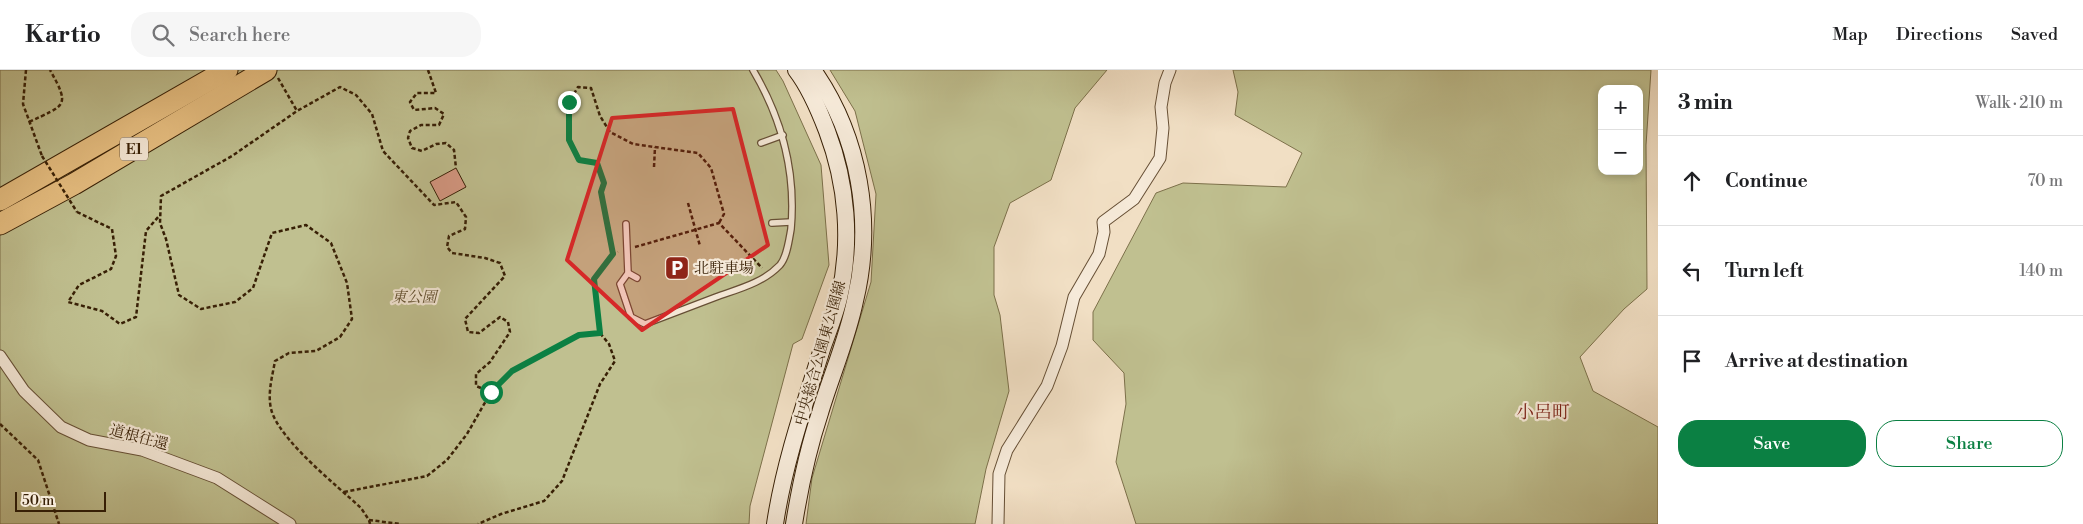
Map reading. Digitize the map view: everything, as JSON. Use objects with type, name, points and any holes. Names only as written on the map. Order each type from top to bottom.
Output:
[{"type":"highway","name":"E1","points":[[0,200],[227,70]]},
{"type":"highway","name":"E1","points":[[0,224],[74,184],[266,70]]},
{"type":"street","name":"中央総合公園東公園線","points":[[776,524],[778,502],[799,424],[839,299],[844,270],[847,217],[837,157],[823,121],[803,79],[796,70]]},
{"type":"street","points":[[794,524],[799,493],[819,414],[856,301],[863,245],[862,198],[856,162],[844,125],[824,85],[813,70]]},
{"type":"street","points":[[998,524],[999,474],[1007,450],[1047,386],[1062,346],[1074,297],[1099,254],[1104,232],[1103,222],[1134,199],[1160,158],[1163,128],[1161,107],[1165,83],[1170,70]]},
{"type":"street","name":"道根往還","points":[[0,356],[24,391],[61,427],[89,440],[142,450],[217,478],[290,524]]},
{"type":"lane","points":[[626,224],[628,273],[620,284],[632,318],[645,324],[761,280],[781,264],[789,242],[792,193],[783,135],[762,85],[753,70]]},
{"type":"lane","points":[[761,143],[783,135]]},
{"type":"lane","points":[[772,223],[791,222]]},
{"type":"lane","points":[[628,273],[637,278]]},
{"type":"path","points":[[26,70],[23,104],[42,156],[77,212],[112,229],[116,256],[111,269],[79,285],[68,302],[102,310],[120,324],[136,317],[146,231],[160,215]]},
{"type":"path","points":[[30,122],[56,109],[62,103],[63,93],[50,70]]},
{"type":"path","points":[[274,70],[297,111]]},
{"type":"path","points":[[428,70],[436,93],[417,93],[410,102],[414,110],[435,108],[444,114],[439,125],[421,125],[410,131],[408,138],[412,148],[422,151],[436,144],[446,143],[454,150],[456,168]]},
{"type":"path","points":[[370,524],[369,520],[344,492],[287,438],[273,413],[270,387],[275,361],[289,353],[316,351],[340,337],[352,319],[347,283],[331,244],[306,225],[272,233],[253,288],[235,302],[201,309],[179,295],[166,239],[160,223],[161,196],[232,156],[297,111],[340,87],[356,95],[372,114],[383,151],[434,206],[456,202],[466,217],[465,229],[449,236],[447,247],[452,253],[485,258],[500,263],[505,276],[465,319],[468,332],[479,333],[500,317],[508,322],[510,332],[490,362],[476,374],[476,386],[491,392]]},
{"type":"path","points":[[478,524],[501,514],[544,501],[562,481],[600,384],[615,361],[609,344],[600,333],[594,279],[613,254],[719,223],[724,214],[711,168],[698,153],[633,144],[610,132],[600,116],[591,88],[578,87],[569,102],[569,140],[579,160],[597,163],[604,183],[601,192],[613,254]]},
{"type":"path","points":[[654,167],[656,147]]},
{"type":"path","points":[[688,203],[700,246]]},
{"type":"path","points":[[719,223],[768,275]]},
{"type":"path","points":[[344,492],[427,476],[447,460],[467,434],[491,392],[512,371],[579,335],[600,333]]},
{"type":"path","points":[[0,424],[38,460],[59,524]]},
{"type":"path","points":[[369,520],[400,524]]},
{"type":"highlighted area","points":[[733,109],[768,245],[642,330],[567,260],[612,118]]},
{"type":"green space","name":"東公園","points":[[0,70],[776,70],[783,81],[821,165],[829,265],[802,339],[793,344],[750,506],[749,524],[0,524]]},
{"type":"green space","points":[[830,70],[1107,70],[1075,108],[1051,180],[1010,203],[994,247],[994,295],[1000,315],[1009,391],[986,469],[975,524],[806,524],[812,478],[871,282],[876,194],[855,111]]},
{"type":"green space","points":[[1233,70],[1651,70],[1646,145],[1647,289],[1624,309],[1580,357],[1593,391],[1658,427],[1658,524],[1136,524],[1116,462],[1126,404],[1124,373],[1093,340],[1093,312],[1156,193],[1183,183],[1286,187],[1302,153],[1235,115],[1238,92]]},
{"type":"building","points":[[456,168],[466,187],[440,201],[430,182]]},
{"type":"place","name":"北駐車場","points":[[677,268]]},
{"type":"district","name":"小呂町","points":[[1543,412]]},
{"type":"route","points":[[491,392],[512,371],[579,335],[600,333],[594,279],[613,254],[601,192],[604,183],[597,163],[579,160],[569,140],[569,102]]}]
